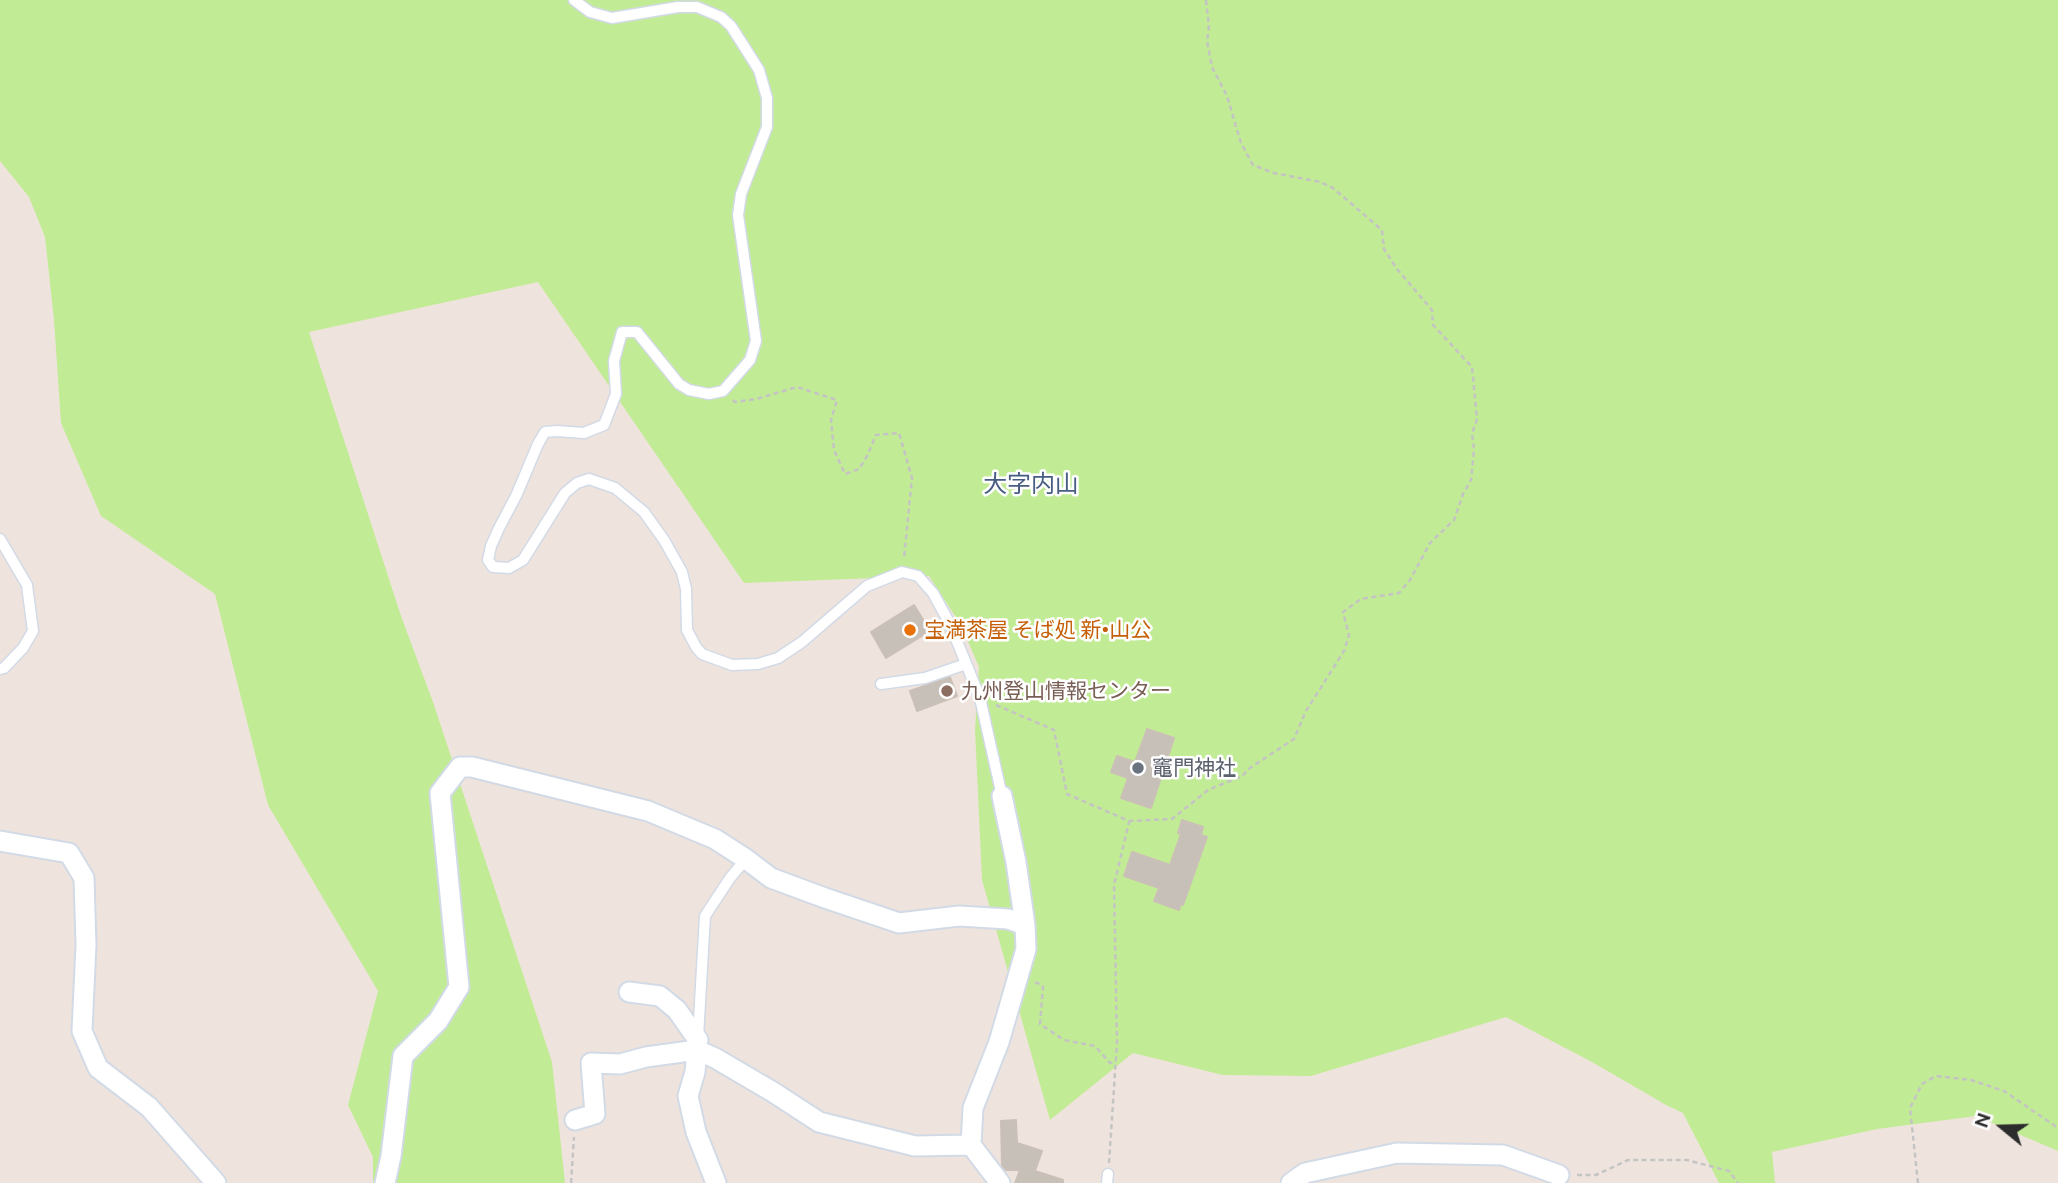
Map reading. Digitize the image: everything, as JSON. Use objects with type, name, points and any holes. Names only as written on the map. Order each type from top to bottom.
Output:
[{"type":"street","points":[[385,1183],[391,1156],[403,1056],[438,1021],[459,988],[440,793],[460,767],[472,767],[648,811],[715,839],[771,878],[899,923],[959,916],[1009,919],[1025,925]]},
{"type":"street","points":[[980,1183],[973,1108],[999,1042],[1026,949],[1016,862],[1002,796]]},
{"type":"street","points":[[0,841],[69,853],[84,878],[86,945],[82,1031],[98,1068],[149,1107],[216,1183]]},
{"type":"street","points":[[629,992],[660,996],[677,1010],[697,1045],[819,1122],[915,1146],[978,1153],[1000,1183]]},
{"type":"street","points":[[575,1120],[595,1114],[591,1063],[620,1064],[697,1045]]},
{"type":"street","points":[[697,1045],[695,1072],[688,1096],[696,1132],[716,1183]]},
{"type":"street","points":[[1291,1183],[1305,1173],[1397,1153],[1503,1155],[1531,1175],[1559,1175]]},
{"type":"lane","points":[[575,0],[590,12],[612,18],[678,7],[697,7],[722,17],[731,26],[759,70],[767,98],[767,127],[741,194],[738,215],[756,341],[751,360],[723,391],[709,394],[689,390],[678,384],[637,332],[622,332],[614,361],[616,394],[604,425],[584,433],[557,430],[545,432],[491,546],[488,560],[493,567],[509,568],[523,560],[565,493],[577,483],[589,479],[615,488],[643,512],[664,540],[682,572],[686,589],[687,630],[696,648],[702,654],[732,665],[758,664],[778,658],[802,642],[867,586],[902,572],[918,576],[933,593],[950,624],[980,698],[1002,796]]},
{"type":"lane","points":[[0,539],[27,586],[33,631],[23,648],[0,669]]},
{"type":"lane","points":[[881,684],[925,678],[966,664]]},
{"type":"lane","points":[[697,1045],[705,916],[746,859]]},
{"type":"path","points":[[980,698],[1054,730],[1067,794],[1129,821],[1172,819],[1208,790],[1242,776],[1294,739],[1306,711],[1344,651],[1349,635],[1343,612],[1361,599],[1399,593],[1410,580],[1430,543],[1454,520],[1471,480],[1474,450],[1472,434],[1477,419],[1472,367],[1433,325],[1432,310],[1397,269],[1384,249],[1382,230],[1333,188],[1320,182],[1274,173],[1253,165],[1241,143],[1227,96],[1212,67],[1207,41],[1209,26],[1206,0]]},
{"type":"path","points":[[723,391],[735,402],[797,387],[837,400],[831,420],[834,450],[845,474],[859,469],[876,435],[898,433],[912,478],[902,572]]},
{"type":"path","points":[[1107,1178],[1118,1043],[1114,885],[1129,821]]},
{"type":"path","points":[[1019,975],[1043,986],[1040,1024],[1064,1040],[1095,1046],[1110,1063],[1116,1062]]},
{"type":"path","points":[[1917,1183],[1910,1108],[1922,1084],[1936,1076],[1971,1080],[2004,1091],[2058,1128]]},
{"type":"path","points":[[571,1183],[575,1120]]},
{"type":"path","points":[[1559,1175],[1596,1175],[1628,1160],[1687,1160],[1729,1171],[1738,1183]]},
{"type":"green space","points":[[0,0],[2058,0],[2058,1151],[1976,1116],[1877,1129],[1772,1152],[1775,1183],[1719,1183],[1683,1113],[1506,1017],[1311,1076],[1223,1075],[1133,1053],[1050,1120],[982,880],[975,730],[979,667],[961,625],[929,576],[744,583],[538,282],[309,332],[401,616],[433,702],[552,1062],[565,1183],[373,1183],[373,1157],[348,1105],[378,991],[268,805],[215,594],[101,516],[61,423],[45,237],[29,197],[0,161]]},
{"type":"building","points":[[914,605],[930,631],[886,658],[871,632]]},
{"type":"building","points":[[950,677],[957,696],[917,711],[910,691]]},
{"type":"building","name":"竈門神社","points":[[1147,729],[1174,738],[1151,808],[1121,798],[1128,778],[1111,772],[1117,756],[1135,762]]},
{"type":"building","points":[[1182,820],[1203,827],[1201,835],[1207,837],[1179,910],[1154,901],[1159,888],[1124,876],[1132,852],[1170,865],[1181,834],[1178,833]]},
{"type":"building","points":[[1016,1120],[1017,1143],[1042,1151],[1035,1171],[1063,1180],[1063,1183],[1015,1183],[1020,1170],[1006,1170],[1002,1166],[1001,1121]]},
{"type":"place","name":"宝満茶屋 そば処 新•山公","points":[[910,630]]},
{"type":"place","name":"九州登山情報センター","points":[[947,691]]},
{"type":"place","name":"竈門神社","points":[[1138,768]]},
{"type":"district","name":"大字内山","points":[[1031,484]]}]
